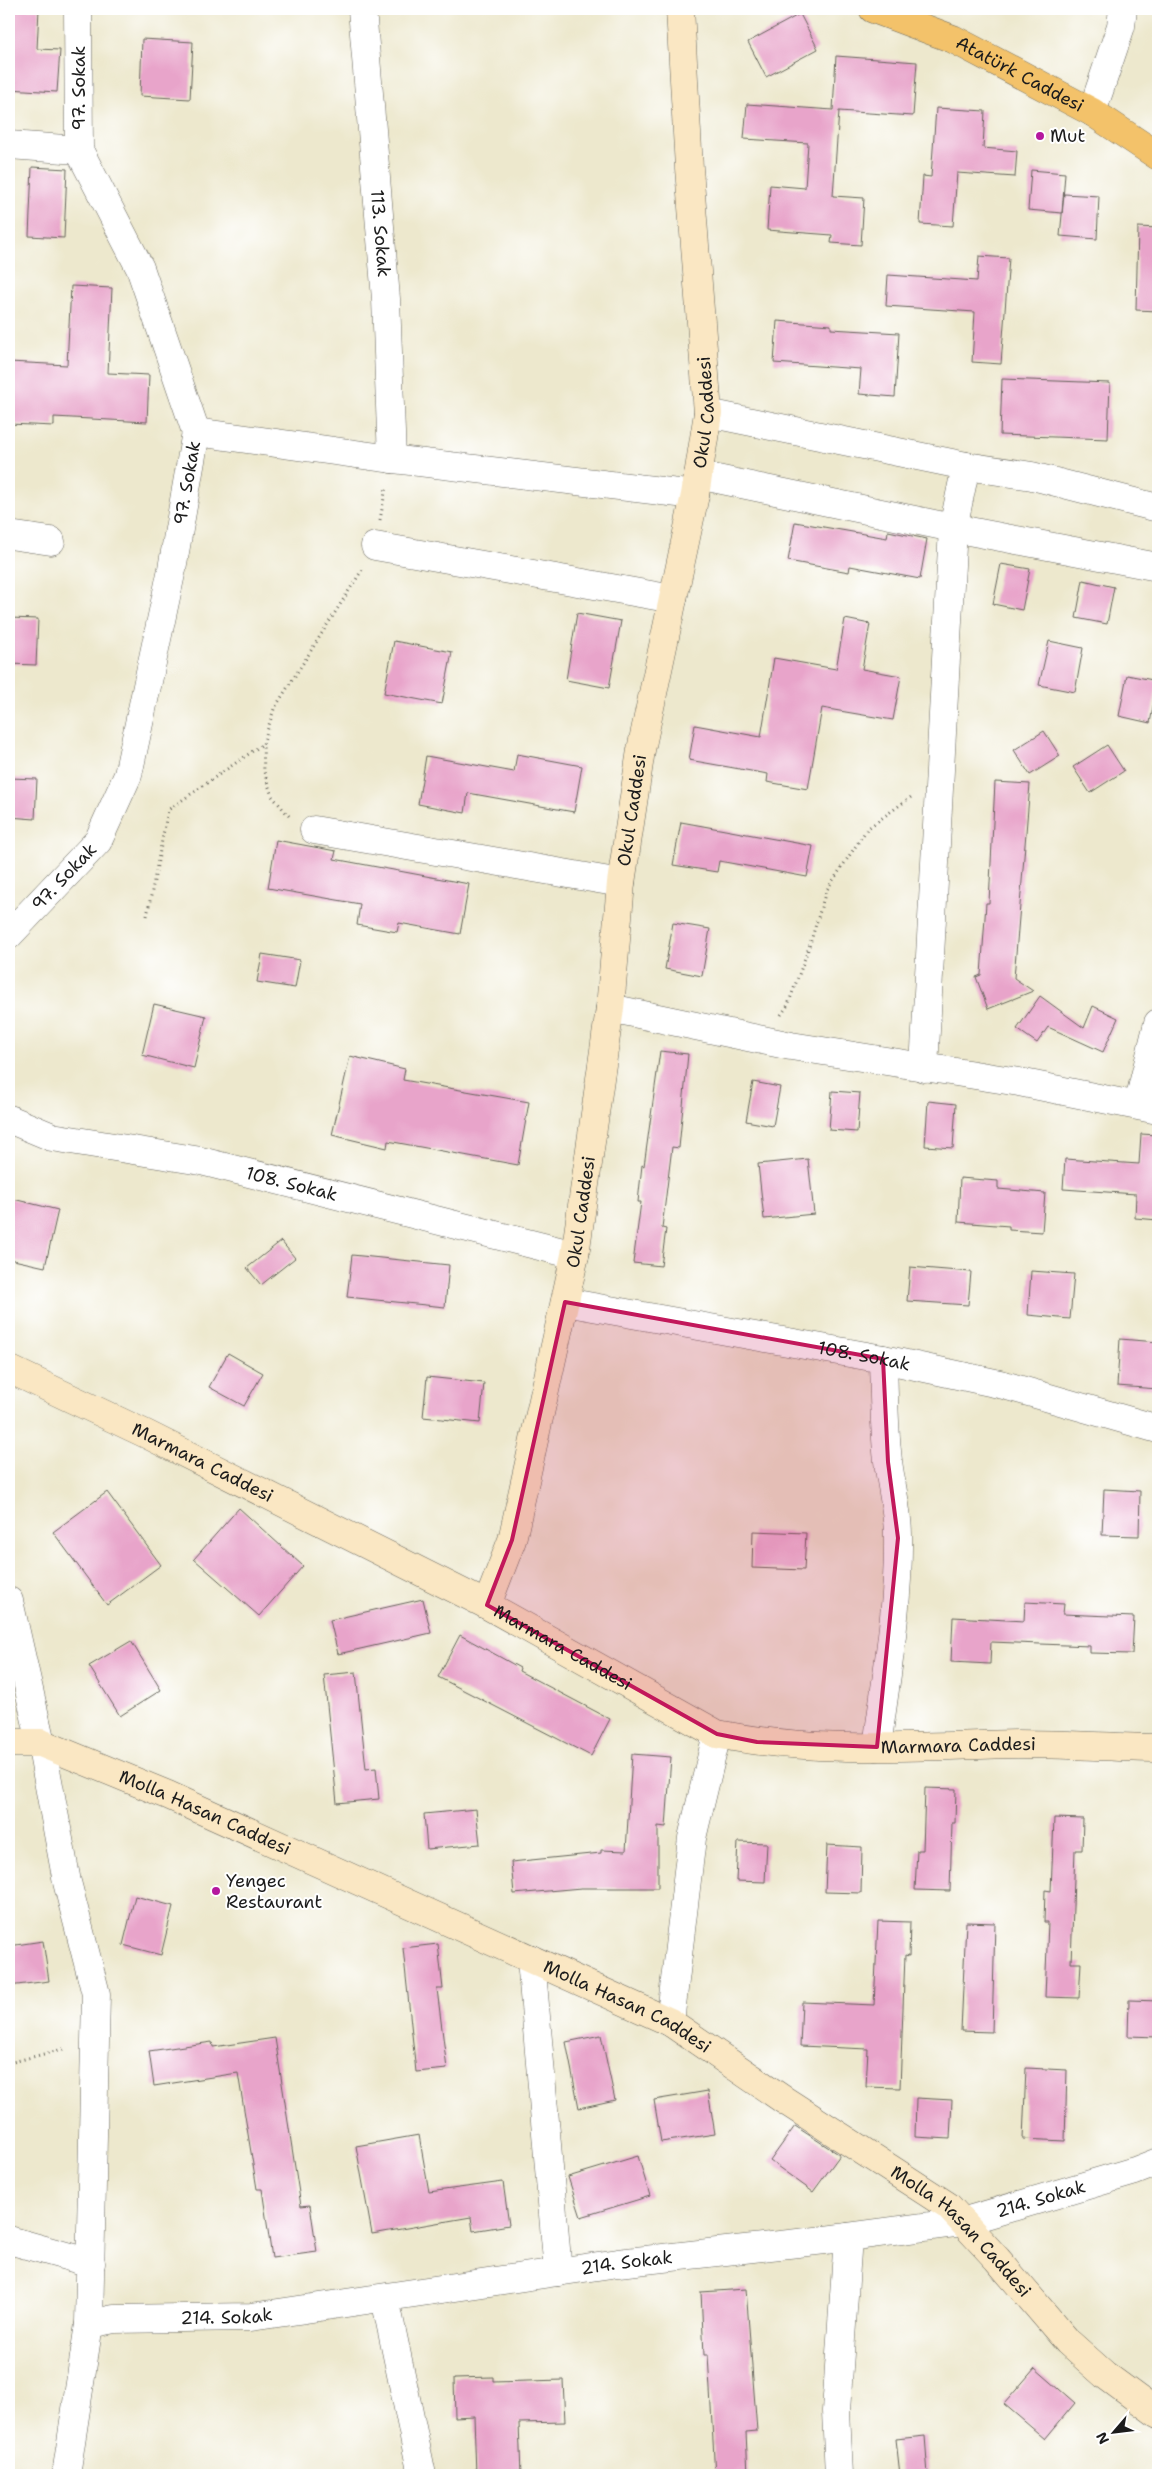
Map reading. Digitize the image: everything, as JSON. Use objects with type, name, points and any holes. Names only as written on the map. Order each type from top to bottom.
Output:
[{"type":"main road","name":"Atatürk Caddesi","points":[[873,9],[953,39],[1092,112],[1158,156]]},
{"type":"street","name":"97. Sokak","points":[[9,935],[98,841],[128,775],[170,578],[196,432],[140,268],[79,150],[78,9]]},
{"type":"street","name":"113. Sokak","points":[[362,9],[386,299],[392,459]]},
{"type":"street","name":"Okul Caddesi","points":[[487,1605],[512,1540],[575,1255],[610,1008],[621,883],[641,750],[696,486],[708,413],[689,168],[680,9]]},
{"type":"street","points":[[1092,112],[1121,26],[1123,9]]},
{"type":"street","points":[[9,145],[79,150]]},
{"type":"street","points":[[708,413],[966,466],[1032,476],[1158,508]]},
{"type":"street","points":[[196,432],[392,459],[696,486],[953,528],[1158,567]]},
{"type":"street","points":[[924,1068],[953,528],[966,466]]},
{"type":"street","points":[[9,535],[51,541]]},
{"type":"street","points":[[375,546],[673,599]]},
{"type":"street","points":[[314,830],[621,883]]},
{"type":"street","points":[[610,1008],[763,1040],[924,1068],[1019,1082],[1148,1108],[1158,1023]]},
{"type":"street","name":"108. Sokak","points":[[9,1119],[52,1136],[201,1161],[575,1255]]},
{"type":"street","name":"108. Sokak","points":[[565,1302],[883,1359],[1004,1385],[1158,1429]]},
{"type":"street","points":[[877,1747],[893,1620],[898,1538],[897,1509],[888,1462],[883,1359]]},
{"type":"street","name":"Marmara Caddesi","points":[[9,1369],[146,1434],[487,1605],[717,1734],[775,1744],[831,1748],[1020,1744],[1158,1748]]},
{"type":"street","points":[[9,1601],[41,1743],[67,1882],[96,1994],[89,2324],[66,2475]]},
{"type":"street","points":[[670,2022],[692,1838],[717,1734]]},
{"type":"street","name":"Molla Hasan Caddesi","points":[[9,1743],[41,1743],[168,1795],[670,2022],[784,2100],[948,2206],[1068,2342],[1105,2375],[1158,2414]]},
{"type":"street","points":[[531,1959],[558,2272]]},
{"type":"street","name":"214. Sokak","points":[[89,2324],[114,2319],[251,2316],[618,2263],[962,2222],[1135,2171],[1158,2162]]},
{"type":"street","points":[[839,2475],[836,2411],[848,2237]]},
{"type":"street","points":[[9,2240],[91,2263]]},
{"type":"street","points":[[385,2298],[422,2475]]},
{"type":"path","points":[[314,830],[286,814],[272,796],[264,772],[263,744],[274,710],[375,546],[392,459]]},
{"type":"path","points":[[147,916],[168,810],[263,744]]},
{"type":"path","points":[[763,1040],[788,1005],[810,944],[826,891],[867,829],[939,776]]},
{"type":"path","points":[[9,2063],[96,2040]]},
{"type":"highlighted area","points":[[565,1302],[883,1359],[888,1462],[898,1538],[877,1747],[757,1742],[717,1734],[487,1605],[512,1540]]},
{"type":"building","points":[[9,9],[39,9],[37,49],[60,50],[57,92],[9,89]]},
{"type":"building","points":[[800,14],[818,49],[766,77],[748,42]]},
{"type":"building","points":[[142,39],[193,42],[190,99],[140,96]]},
{"type":"building","points":[[836,56],[917,62],[913,116],[839,111],[833,196],[864,198],[861,245],[831,243],[832,235],[767,230],[770,185],[805,188],[808,143],[744,139],[747,104],[833,110]]},
{"type":"building","points":[[936,108],[985,111],[983,148],[1017,151],[1015,177],[957,173],[953,226],[920,224],[923,176],[931,177]]},
{"type":"building","points":[[32,167],[67,169],[64,238],[29,236]]},
{"type":"building","points":[[1031,170],[1065,173],[1062,213],[1028,210]]},
{"type":"building","points":[[1064,194],[1099,196],[1097,239],[1060,236]]},
{"type":"building","points":[[1138,227],[1158,228],[1158,311],[1136,310]]},
{"type":"building","points":[[979,256],[1009,258],[1001,364],[972,362],[975,312],[886,306],[888,275],[977,281]]},
{"type":"building","points":[[71,286],[112,288],[108,373],[149,375],[147,422],[54,417],[54,426],[9,424],[9,362],[67,365]]},
{"type":"building","points":[[777,321],[831,325],[831,329],[899,333],[895,397],[859,394],[861,369],[774,363]]},
{"type":"building","points":[[1002,379],[1110,383],[1108,439],[1000,435]]},
{"type":"building","points":[[795,522],[887,538],[888,531],[927,539],[920,579],[850,566],[849,572],[788,561]]},
{"type":"building","points":[[1001,564],[1030,569],[1022,610],[993,604]]},
{"type":"building","points":[[1083,580],[1114,587],[1107,624],[1076,618]]},
{"type":"building","points":[[577,613],[621,621],[609,688],[566,680]]},
{"type":"building","points":[[9,618],[38,619],[36,665],[9,664]]},
{"type":"building","points":[[845,619],[870,624],[862,669],[901,676],[893,720],[822,708],[808,789],[767,782],[768,774],[689,760],[695,725],[761,737],[774,658],[836,669]]},
{"type":"building","points":[[394,641],[452,652],[442,704],[384,693]]},
{"type":"building","points":[[1049,641],[1083,648],[1075,692],[1039,685]]},
{"type":"building","points":[[1127,675],[1158,681],[1150,723],[1119,716]]},
{"type":"building","points":[[1044,731],[1060,756],[1030,775],[1014,750]]},
{"type":"building","points":[[1107,745],[1124,771],[1090,793],[1073,767]]},
{"type":"building","points":[[517,754],[582,766],[574,812],[468,793],[465,813],[418,804],[426,756],[514,772]]},
{"type":"building","points":[[9,778],[37,779],[35,819],[9,817]]},
{"type":"building","points":[[995,782],[1030,784],[1014,978],[1033,991],[988,1009],[976,977],[981,975],[986,903],[989,903]]},
{"type":"building","points":[[681,822],[813,846],[807,877],[719,861],[717,872],[673,865]]},
{"type":"building","points":[[276,840],[336,851],[334,859],[469,884],[460,934],[399,923],[397,932],[357,925],[360,904],[268,888]]},
{"type":"building","points":[[673,923],[710,929],[702,976],[665,969]]},
{"type":"building","points":[[262,954],[300,960],[295,988],[257,982]]},
{"type":"building","points":[[1040,996],[1084,1028],[1093,1006],[1118,1018],[1103,1052],[1048,1027],[1037,1043],[1017,1029]]},
{"type":"building","points":[[154,1004],[206,1016],[194,1068],[142,1055]]},
{"type":"building","points":[[660,1051],[688,1054],[679,1148],[672,1147],[662,1228],[666,1229],[661,1266],[633,1263],[641,1202],[638,1202],[642,1165],[644,1166]]},
{"type":"building","points":[[350,1056],[405,1069],[403,1080],[529,1102],[518,1165],[388,1141],[387,1148],[332,1135]]},
{"type":"building","points":[[753,1082],[780,1087],[773,1126],[746,1121]]},
{"type":"building","points":[[832,1091],[860,1093],[857,1132],[829,1130]]},
{"type":"building","points":[[928,1101],[956,1104],[953,1148],[925,1146]]},
{"type":"building","points":[[1141,1134],[1158,1135],[1158,1220],[1135,1218],[1136,1194],[1063,1189],[1065,1159],[1139,1164]]},
{"type":"building","points":[[808,1159],[814,1214],[764,1219],[758,1164]]},
{"type":"building","points":[[960,1178],[998,1181],[998,1189],[1045,1193],[1042,1232],[1009,1230],[1009,1226],[958,1222]]},
{"type":"building","points":[[9,1198],[58,1210],[45,1267],[9,1259]]},
{"type":"building","points":[[281,1241],[295,1258],[261,1285],[247,1268]]},
{"type":"building","points":[[352,1255],[449,1265],[445,1307],[347,1297]]},
{"type":"building","points":[[910,1267],[971,1272],[968,1305],[907,1301]]},
{"type":"building","points":[[1031,1271],[1074,1274],[1070,1319],[1028,1315]]},
{"type":"building","points":[[1120,1339],[1158,1342],[1158,1389],[1117,1386]]},
{"type":"building","points":[[228,1353],[263,1373],[244,1406],[209,1387]]},
{"type":"building","points":[[427,1377],[484,1383],[480,1423],[423,1417]]},
{"type":"building","points":[[1104,1489],[1140,1491],[1139,1536],[1102,1535]]},
{"type":"building","points":[[107,1492],[161,1565],[107,1605],[53,1532]]},
{"type":"building","points":[[239,1508],[303,1566],[259,1616],[194,1559]]},
{"type":"building","points":[[753,1531],[806,1533],[804,1570],[752,1568]]},
{"type":"building","points":[[423,1599],[431,1633],[338,1654],[330,1620]]},
{"type":"building","points":[[1025,1602],[1064,1604],[1063,1614],[1134,1617],[1132,1654],[1090,1653],[1090,1646],[991,1642],[990,1664],[951,1662],[953,1617],[1024,1621]]},
{"type":"building","points":[[460,1635],[520,1668],[519,1671],[610,1719],[591,1756],[438,1677]]},
{"type":"building","points":[[131,1641],[161,1690],[120,1716],[89,1666]]},
{"type":"building","points":[[356,1672],[366,1769],[376,1768],[379,1799],[337,1803],[324,1675]]},
{"type":"building","points":[[632,1754],[671,1757],[666,1827],[658,1826],[658,1888],[581,1888],[514,1894],[511,1862],[601,1853],[601,1850],[626,1851]]},
{"type":"building","points":[[925,1788],[956,1789],[955,1823],[952,1823],[950,1891],[915,1890],[917,1850],[923,1850]]},
{"type":"building","points":[[476,1809],[480,1844],[427,1849],[424,1814]]},
{"type":"building","points":[[1054,1818],[1083,1819],[1082,1850],[1075,1850],[1071,1963],[1081,1963],[1079,1998],[1045,1997],[1048,1922],[1044,1922],[1045,1890],[1051,1891]]},
{"type":"building","points":[[738,1842],[767,1843],[765,1882],[736,1881]]},
{"type":"building","points":[[827,1845],[862,1847],[861,1893],[825,1892]]},
{"type":"building","points":[[135,1896],[173,1906],[161,1955],[123,1945]]},
{"type":"building","points":[[878,1921],[910,1922],[909,1956],[905,1955],[900,2088],[866,2087],[868,2049],[800,2046],[802,2002],[874,2005]]},
{"type":"building","points":[[966,1922],[995,1923],[992,2032],[961,2031]]},
{"type":"building","points":[[43,1941],[49,1981],[9,1986],[9,1946]]},
{"type":"building","points":[[438,1944],[443,1989],[437,1989],[447,2069],[416,2072],[403,1948]]},
{"type":"building","points":[[1129,2000],[1158,2001],[1158,2037],[1128,2036]]},
{"type":"building","points":[[601,2035],[615,2100],[579,2108],[566,2042]]},
{"type":"building","points":[[275,2038],[301,2206],[310,2205],[317,2252],[272,2258],[262,2189],[257,2189],[238,2073],[154,2086],[149,2051],[212,2042],[213,2047]]},
{"type":"building","points":[[1026,2068],[1067,2070],[1065,2141],[1023,2139]]},
{"type":"building","points":[[708,2091],[715,2134],[661,2142],[654,2100]]},
{"type":"building","points":[[916,2098],[952,2100],[950,2139],[915,2137]]},
{"type":"building","points":[[795,2126],[840,2155],[813,2192],[770,2161]]},
{"type":"building","points":[[419,2135],[429,2192],[503,2182],[509,2225],[473,2231],[471,2217],[372,2234],[356,2146]]},
{"type":"building","points":[[638,2156],[650,2196],[581,2217],[568,2177]]},
{"type":"building","points":[[746,2289],[757,2431],[746,2432],[748,2475],[715,2475],[708,2355],[704,2355],[701,2292]]},
{"type":"building","points":[[1035,2368],[1075,2403],[1045,2439],[1004,2404]]},
{"type":"building","points":[[493,2377],[493,2382],[563,2380],[565,2422],[519,2423],[521,2475],[476,2475],[474,2416],[455,2417],[454,2378]]},
{"type":"building","points":[[925,2436],[928,2475],[900,2475],[896,2439]]},
{"type":"place","name":"Mut","points":[[1040,136]]},
{"type":"place","name":"Yengec Restaurant","points":[[216,1891]]}]
